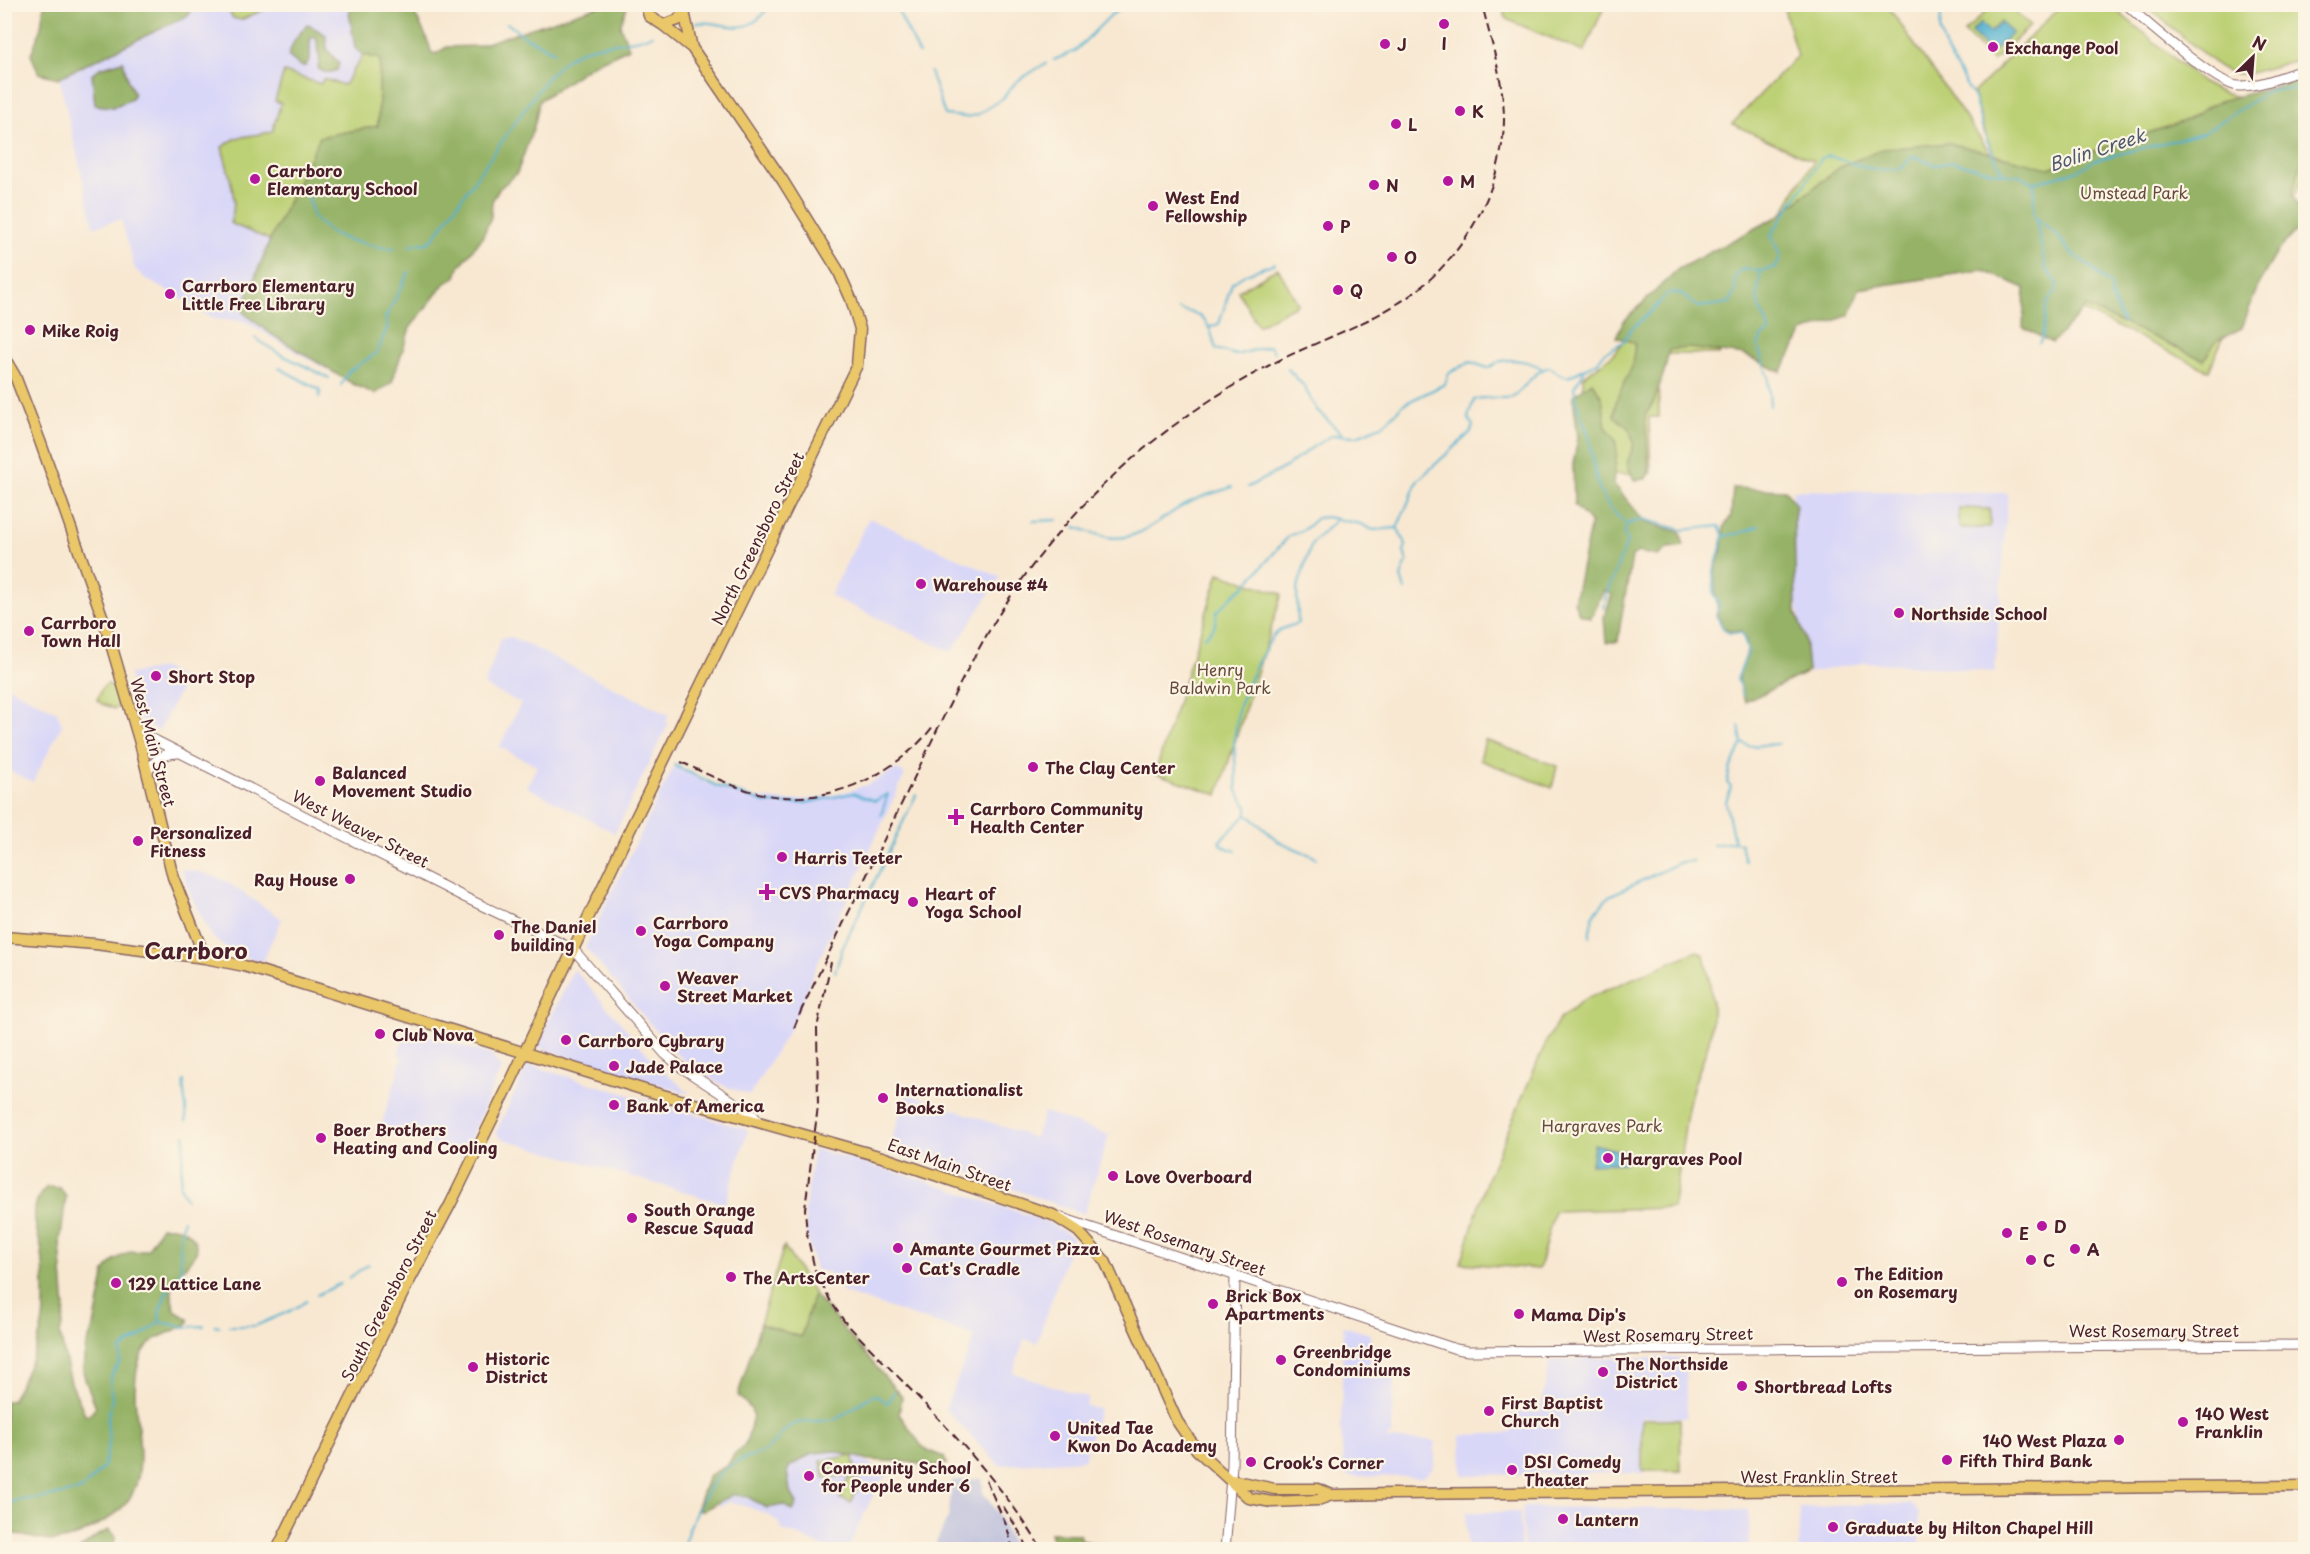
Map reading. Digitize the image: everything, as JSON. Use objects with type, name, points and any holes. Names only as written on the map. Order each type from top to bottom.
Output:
[{"type":"main road","name":"North Greensboro Street","points":[[524,1053],[851,379],[858,359],[860,329],[858,319],[838,270],[783,181],[692,48],[649,16],[646,4]]},
{"type":"main road","name":"North Greensboro Street","points":[[686,7],[692,48]]},
{"type":"main road","points":[[663,25],[678,21],[686,7]]},
{"type":"main road","name":"West Main Street","points":[[4,357],[15,376],[44,452],[102,616],[136,731],[173,877],[205,958]]},
{"type":"main road","points":[[4,937],[75,942],[205,958],[250,968],[524,1053]]},
{"type":"main road","name":"East Main Street","points":[[524,1053],[681,1100],[758,1120],[786,1131],[882,1157],[1053,1215],[1078,1231],[1105,1262],[1177,1421],[1197,1450],[1231,1480]]},
{"type":"main road","name":"South Greensboro Street","points":[[277,1550],[524,1053]]},
{"type":"main road","name":"West Franklin Street","points":[[1231,1480],[1275,1488],[1318,1489],[1332,1495],[2306,1486]]},
{"type":"street","points":[[2126,4],[2197,62],[2231,85],[2247,85],[2306,69]]},
{"type":"street","name":"West Weaver Street","points":[[136,731],[466,898],[573,949]]},
{"type":"street","points":[[147,773],[158,757],[167,753],[179,753]]},
{"type":"street","points":[[573,949],[665,1054],[758,1120]]},
{"type":"street","name":"West Rosemary Street","points":[[1053,1215],[1455,1349],[1467,1351],[2306,1345]]},
{"type":"street","points":[[1225,1550],[1231,1480],[1235,1275]]},
{"type":"shaded area","name":"Carrboro Elementary School","points":[[392,4],[357,319],[334,374],[243,321],[213,319],[147,280],[135,269],[121,219],[94,227],[57,70],[143,5]]},
{"type":"shaded area","name":"Northside School","points":[[1793,490],[2008,493],[1995,672],[1866,662],[1809,673],[1790,565]]},
{"type":"shaded area","points":[[869,518],[1000,577],[952,652],[830,596]]},
{"type":"shaded area","points":[[512,637],[669,715],[666,721],[668,724],[615,833],[527,787],[537,766],[499,747],[521,703],[484,686],[501,638]]},
{"type":"shaded area","points":[[163,668],[185,680],[159,731],[142,722],[129,674]]},
{"type":"shaded area","points":[[5,685],[57,712],[62,725],[33,782],[5,769]]},
{"type":"shaded area","points":[[674,766],[706,783],[730,792],[787,801],[814,799],[842,793],[869,784],[896,769],[905,774],[812,975],[790,1028],[750,1095],[722,1085],[696,1070],[674,1052],[585,947]]},
{"type":"shaded area","points":[[182,869],[201,872],[224,880],[282,919],[262,962],[234,953],[212,937],[190,894]]},
{"type":"shaded area","points":[[574,969],[657,1065],[690,1094],[537,1047]]},
{"type":"shaded area","points":[[407,1028],[492,1056],[501,1068],[463,1157],[381,1127],[402,1058],[398,1053]]},
{"type":"shaded area","points":[[528,1065],[748,1130],[725,1204],[500,1138],[496,1132]]},
{"type":"shaded area","points":[[907,1093],[1035,1138],[1044,1112],[1109,1135],[1084,1214],[890,1145]]},
{"type":"shaded area","points":[[814,1149],[926,1181],[1047,1222],[1073,1237],[1037,1343],[1024,1339],[1013,1373],[1088,1398],[1086,1406],[1099,1409],[1084,1460],[999,1465],[945,1409],[975,1336],[844,1293],[828,1272],[815,1270],[807,1235],[805,1209]]},
{"type":"shaded area","points":[[1343,1326],[1370,1334],[1370,1377],[1394,1377],[1392,1436],[1387,1437],[1387,1440],[1435,1442],[1433,1469],[1423,1477],[1344,1476],[1341,1427]]},
{"type":"shaded area","points":[[1686,1358],[1687,1418],[1643,1417],[1644,1473],[1462,1475],[1461,1435],[1511,1433],[1511,1412],[1540,1412],[1550,1360]]},
{"type":"shaded area","name":"Community School for People under 6","points":[[761,1401],[890,1475],[883,1479],[876,1489],[848,1549],[827,1549],[783,1531],[778,1522],[769,1515],[749,1507],[730,1502],[718,1507]]},
{"type":"shaded area","points":[[982,1479],[983,1493],[997,1512],[1014,1549],[933,1549],[949,1515],[952,1480]]},
{"type":"shaded area","points":[[1911,1504],[1919,1512],[1920,1549],[1798,1550],[1800,1508]]},
{"type":"shaded area","points":[[1522,1507],[1749,1510],[1750,1549],[1524,1549]]},
{"type":"shaded area","points":[[1466,1512],[1520,1512],[1521,1549],[1467,1549]]},
{"type":"green space","points":[[44,4],[191,5],[189,15],[58,78],[39,73],[31,55],[41,27]]},
{"type":"green space","points":[[1502,4],[1605,5],[1584,52],[1506,19]]},
{"type":"green space","points":[[225,5],[274,5],[241,20],[233,18]]},
{"type":"green space","points":[[348,5],[411,5],[431,52],[435,54],[447,47],[477,46],[602,5],[628,5],[620,25],[629,48],[592,65],[539,101],[535,123],[517,173],[499,189],[492,201],[491,217],[482,238],[459,267],[456,277],[444,284],[410,328],[392,382],[375,394],[353,384],[271,334],[244,313],[243,307],[270,240],[320,137],[378,126],[380,59],[363,55],[355,48]]},
{"type":"green space","name":"Umstead Park","points":[[1783,5],[1887,5],[2000,167],[1987,139],[1973,93],[2062,5],[2110,5],[2205,84],[2222,93],[2240,97],[2305,81],[2305,173],[2229,334],[2225,333],[2209,371],[1821,185],[1719,329],[1720,354],[1658,354],[1659,417],[1649,417],[1651,474],[1597,474],[1584,404],[1583,377],[1610,357],[1669,292],[1768,243],[1795,190],[1814,161],[1732,124],[1797,56]]},
{"type":"green space","name":"Exchange Pool","points":[[1993,5],[2009,5],[2030,26],[1993,61],[1964,32]]},
{"type":"green space","points":[[2173,5],[2305,5],[2305,58],[2247,74],[2230,73],[2218,66],[2151,10]]},
{"type":"green space","points":[[307,24],[326,35],[327,49],[339,64],[337,70],[327,72],[318,68],[320,58],[315,36],[310,40],[310,57],[306,66],[300,66],[288,56],[294,41]]},
{"type":"green space","points":[[363,55],[380,58],[378,126],[320,137],[270,240],[230,223],[234,205],[233,195],[222,147],[236,138],[272,132],[281,103],[275,101],[284,72],[321,84],[323,79],[344,85]]},
{"type":"green space","points":[[123,61],[134,93],[132,99],[113,107],[95,105],[92,74],[100,68]]},
{"type":"green space","points":[[2305,79],[2305,163],[2301,165],[2292,193],[2305,221],[2279,249],[2259,283],[2242,328],[2216,341],[2204,360],[2086,307],[2052,343],[2023,327],[2025,288],[1982,270],[1859,289],[1850,315],[1803,332],[1781,372],[1745,355],[1689,348],[1669,350],[1654,402],[1645,416],[1649,470],[1646,479],[1634,480],[1627,464],[1634,443],[1629,428],[1614,416],[1616,401],[1632,366],[1635,343],[1616,337],[1623,322],[1678,269],[1777,217],[1840,167],[1883,149],[1949,143],[2049,168],[2187,120],[2216,102]]},
{"type":"green space","points":[[1278,268],[1298,304],[1258,326],[1238,291]]},
{"type":"green space","points":[[1592,382],[1602,397],[1606,427],[1615,438],[1617,452],[1613,483],[1645,522],[1680,532],[1684,546],[1668,548],[1658,556],[1638,552],[1632,556],[1618,642],[1606,642],[1604,617],[1612,595],[1604,590],[1591,618],[1579,614],[1574,602],[1591,523],[1574,505],[1573,464],[1578,438],[1573,396]]},
{"type":"green space","points":[[1733,488],[1785,490],[1796,504],[1794,519],[1796,612],[1805,637],[1808,672],[1745,702],[1739,681],[1747,645],[1741,631],[1729,631],[1722,626],[1718,615],[1714,575],[1723,544],[1724,527],[1731,516]]},
{"type":"green space","points":[[1959,508],[1990,509],[1990,528],[1959,528]]},
{"type":"green space","name":"Henry Baldwin Park","points":[[1219,573],[1282,594],[1218,795],[1155,773]]},
{"type":"green space","points":[[107,684],[112,685],[119,704],[115,709],[97,700],[102,688]]},
{"type":"green space","points":[[1485,740],[1557,766],[1552,788],[1480,760]]},
{"type":"green space","name":"Hargraves Park","points":[[1697,951],[1704,955],[1709,975],[1712,996],[1711,1027],[1708,1046],[1689,1103],[1673,1208],[1554,1211],[1539,1269],[1461,1263],[1487,1179],[1547,1040],[1559,1020],[1583,1000]]},
{"type":"green space","points":[[47,1187],[60,1188],[66,1197],[60,1243],[65,1311],[60,1335],[71,1383],[85,1414],[90,1415],[96,1407],[83,1371],[86,1346],[94,1326],[105,1271],[114,1260],[131,1251],[148,1249],[161,1227],[185,1230],[193,1237],[197,1250],[173,1283],[172,1290],[175,1311],[189,1322],[150,1343],[138,1365],[135,1396],[140,1451],[139,1468],[130,1498],[118,1512],[101,1523],[73,1537],[54,1541],[4,1532],[5,1401],[11,1401],[26,1372],[43,1320],[43,1262],[35,1223],[35,1207],[41,1193]]},
{"type":"green space","points":[[784,1246],[814,1294],[801,1337],[760,1324]]},
{"type":"green space","points":[[814,1294],[902,1397],[899,1414],[921,1445],[944,1457],[947,1464],[931,1466],[869,1460],[835,1451],[813,1453],[790,1466],[787,1472],[790,1491],[797,1503],[793,1511],[784,1505],[767,1508],[748,1497],[734,1494],[702,1511],[696,1510],[708,1476],[728,1465],[735,1453],[744,1446],[748,1437],[753,1415],[751,1409],[738,1395],[760,1324],[801,1337]]},
{"type":"green space","points":[[1642,1419],[1680,1419],[1681,1471],[1642,1471]]},
{"type":"green space","points":[[852,1455],[857,1473],[825,1479],[821,1461]]},
{"type":"green space","points":[[849,1477],[860,1482],[851,1503],[840,1498]]},
{"type":"green space","points":[[109,1530],[116,1536],[112,1549],[80,1549],[98,1535]]},
{"type":"green space","points":[[1050,1533],[1079,1534],[1081,1539],[1096,1545],[1085,1549],[1055,1549]]},
{"type":"water","points":[[2001,22],[2012,33],[1991,53],[1971,32],[1981,23],[1990,33]]},
{"type":"water","name":"Hargraves Pool","points":[[1594,1144],[1625,1152],[1624,1163],[1591,1164]]},
{"type":"waterway","points":[[696,23],[740,27],[754,22],[771,4]]},
{"type":"waterway","points":[[896,4],[919,54]]},
{"type":"waterway","points":[[1054,60],[1075,51],[1111,15],[1129,4]]},
{"type":"waterway","name":"Bolin Creek","points":[[1954,4],[1941,14],[1940,31],[1946,50],[1974,98],[1984,134],[2003,174],[2020,176],[2034,183],[2078,170],[2095,160],[2203,133],[2270,90],[2306,89]]},
{"type":"waterway","points":[[507,23],[524,36],[554,52]]},
{"type":"waterway","points":[[409,247],[414,244],[428,243],[435,236],[546,79],[561,63],[587,49],[653,35]]},
{"type":"waterway","points":[[930,72],[945,115],[966,117],[977,115],[1003,98],[1016,82],[1046,63]]},
{"type":"waterway","points":[[1204,637],[1214,627],[1216,613],[1229,599],[1244,587],[1289,536],[1305,529],[1317,518],[1326,517],[1361,524],[1373,530],[1397,528],[1418,480],[1470,433],[1473,426],[1468,417],[1474,400],[1512,397],[1538,372],[1549,367],[1568,377],[1597,363],[1604,353],[1623,342],[1629,331],[1666,295],[1673,292],[1681,294],[1698,307],[1729,303],[1735,292],[1735,277],[1742,269],[1761,271],[1776,267],[1781,257],[1771,235],[1822,158],[1828,156],[1876,170],[1901,169],[1913,156],[1936,165],[1953,162],[2003,174]]},
{"type":"waterway","points":[[2034,183],[2034,210],[2046,269],[2058,284],[2047,303],[2042,339],[2039,343]]},
{"type":"waterway","points":[[302,190],[309,198],[313,217],[331,233],[348,240],[394,248]]},
{"type":"waterway","points":[[2036,218],[2056,234],[2073,255],[2087,264],[2111,286],[2111,296],[2123,323]]},
{"type":"waterway","points":[[1210,327],[1219,324],[1232,283],[1246,274],[1275,263]]},
{"type":"waterway","points":[[1761,271],[1758,300],[1769,332],[1761,337],[1758,347],[1768,377],[1770,406]]},
{"type":"waterway","points":[[341,385],[349,371],[377,353],[388,325],[385,319],[409,272]]},
{"type":"waterway","points":[[1179,309],[1203,319],[1209,328],[1216,349],[1236,355],[1270,346],[1274,352]]},
{"type":"waterway","points":[[255,338],[278,353],[329,378]]},
{"type":"waterway","points":[[1248,487],[1286,467],[1333,435],[1357,436],[1383,425],[1404,404],[1445,384],[1449,373],[1470,362],[1488,368],[1502,361],[1517,360],[1541,368]]},
{"type":"waterway","points":[[279,368],[320,390]]},
{"type":"waterway","points":[[1288,369],[1303,385],[1317,410],[1341,433]]},
{"type":"waterway","points":[[1584,372],[1574,387],[1581,418],[1589,436],[1598,485],[1608,505],[1627,524],[1643,519],[1682,530],[1719,526],[1724,536],[1713,574],[1714,594],[1719,605],[1716,615],[1724,630],[1729,633],[1742,633],[1748,652],[1737,679],[1743,696]]},
{"type":"waterway","points":[[319,398],[320,390]]},
{"type":"waterway","points":[[1075,527],[1107,537],[1130,536],[1150,527],[1178,508],[1232,487]]},
{"type":"waterway","points":[[1033,521],[1057,520]]},
{"type":"waterway","points":[[1317,858],[1278,841],[1247,814],[1247,807],[1237,791],[1234,741],[1239,706],[1255,667],[1273,636],[1282,629],[1298,623],[1297,590],[1309,551],[1313,542],[1336,520]]},
{"type":"waterway","points":[[1604,608],[1606,595],[1627,542],[1624,534],[1627,524]]},
{"type":"waterway","points":[[1724,536],[1759,526]]},
{"type":"waterway","points":[[1398,529],[1406,545],[1404,552],[1407,561],[1401,577],[1405,590]]},
{"type":"waterway","points":[[1739,726],[1742,743],[1730,769],[1727,783],[1731,787],[1726,802],[1734,842],[1741,844],[1745,861]]},
{"type":"waterway","points":[[1742,743],[1749,746],[1778,744]]},
{"type":"waterway","points":[[674,765],[717,786],[765,803],[806,803],[853,793],[875,801],[888,794],[881,815]]},
{"type":"waterway","points":[[835,972],[843,947],[916,795]]},
{"type":"waterway","points":[[1236,851],[1224,847],[1219,842],[1247,814]]},
{"type":"waterway","points":[[1713,845],[1733,842]]},
{"type":"waterway","points":[[1589,937],[1593,915],[1609,896],[1681,862],[1693,861]]},
{"type":"waterway","points":[[184,1081],[186,1121]]},
{"type":"waterway","points":[[185,1135],[180,1186],[186,1199]]},
{"type":"waterway","points":[[4,1505],[18,1500],[43,1498],[81,1490],[103,1468],[109,1443],[107,1421],[112,1399],[110,1378],[120,1362],[121,1350],[159,1322],[160,1309],[168,1290],[181,1271],[180,1242],[183,1220]]},
{"type":"waterway","points":[[349,1278],[369,1264]]},
{"type":"waterway","points":[[317,1295],[340,1284]]},
{"type":"waterway","points":[[228,1326],[255,1326],[307,1301]]},
{"type":"waterway","points":[[159,1322],[186,1327],[204,1326]]},
{"type":"waterway","points":[[214,1325],[219,1326]]},
{"type":"waterway","points":[[682,1550],[701,1502],[724,1471],[737,1462],[760,1454],[790,1426],[801,1422],[836,1419],[875,1395],[888,1403],[894,1392]]},
{"type":"railway","points":[[800,1013],[972,661],[1023,578],[1066,524],[1118,471],[1175,425],[1236,384],[1268,366],[1397,304],[1440,270],[1458,249],[1486,200],[1496,174],[1502,147],[1504,120],[1502,91],[1482,4]]},
{"type":"railway","points":[[681,762],[741,788],[762,794],[786,797],[810,796],[834,792],[879,773],[900,759],[934,725]]},
{"type":"railway","points":[[831,962],[817,1028],[818,1106],[805,1209],[807,1235],[815,1270],[831,1302],[844,1321],[975,1459],[1022,1518],[1042,1550]]},
{"type":"railway","points":[[794,1028],[803,1006]]},
{"type":"railway","points":[[986,1480],[1007,1527],[1013,1550]]},
{"type":"railway","points":[[1003,1506],[1022,1536],[1027,1550]]},
{"type":"place","name":"I","points":[[1444,24]]},
{"type":"place","name":"J","points":[[1385,44]]},
{"type":"place","name":"Exchange Pool","points":[[1993,47]]},
{"type":"place","name":"K","points":[[1460,111]]},
{"type":"place","name":"L","points":[[1396,124]]},
{"type":"place","name":"Carrboro Elementary School","points":[[255,179]]},
{"type":"place","name":"M","points":[[1448,181]]},
{"type":"place","name":"N","points":[[1374,185]]},
{"type":"place","name":"West End Fellowship","points":[[1153,206]]},
{"type":"place","name":"P","points":[[1328,226]]},
{"type":"place","name":"O","points":[[1392,257]]},
{"type":"place","name":"Q","points":[[1338,290]]},
{"type":"place","name":"Carrboro Elementary Little Free Library","points":[[170,294]]},
{"type":"place","name":"Mike Roig","points":[[30,330]]},
{"type":"place","name":"Warehouse #4","points":[[921,584]]},
{"type":"place","name":"Northside School","points":[[1899,613]]},
{"type":"place","name":"Carrboro Town Hall","points":[[29,631]]},
{"type":"place","name":"Short Stop","points":[[156,676]]},
{"type":"place","name":"The Clay Center","points":[[1033,767]]},
{"type":"place","name":"Balanced Movement Studio","points":[[320,781]]},
{"type":"place","name":"Carrboro Community Health Center","points":[[956,817]]},
{"type":"place","name":"Personalized Fitness","points":[[138,841]]},
{"type":"place","name":"Harris Teeter","points":[[782,857]]},
{"type":"place","name":"Ray House","points":[[350,879]]},
{"type":"place","name":"CVS Pharmacy","points":[[767,892]]},
{"type":"place","name":"Heart of Yoga School","points":[[913,902]]},
{"type":"place","name":"Carrboro Yoga Company","points":[[641,931]]},
{"type":"place","name":"The Daniel building","points":[[499,935]]},
{"type":"place","name":"Weaver Street Market","points":[[665,986]]},
{"type":"place","name":"Club Nova","points":[[380,1034]]},
{"type":"place","name":"Carrboro Cybrary","points":[[566,1040]]},
{"type":"place","name":"Jade Palace","points":[[614,1066]]},
{"type":"place","name":"Internationalist Books","points":[[883,1098]]},
{"type":"place","name":"Bank of America","points":[[614,1105]]},
{"type":"place","name":"Boer Brothers Heating and Cooling","points":[[321,1138]]},
{"type":"place","name":"Hargraves Pool","points":[[1608,1158]]},
{"type":"place","name":"Love Overboard","points":[[1113,1176]]},
{"type":"place","name":"South Orange Rescue Squad","points":[[632,1218]]},
{"type":"place","name":"D","points":[[2042,1226]]},
{"type":"place","name":"E","points":[[2007,1233]]},
{"type":"place","name":"Amante Gourmet Pizza","points":[[898,1248]]},
{"type":"place","name":"A","points":[[2075,1249]]},
{"type":"place","name":"C","points":[[2031,1260]]},
{"type":"place","name":"Cat's Cradle","points":[[907,1268]]},
{"type":"place","name":"The ArtsCenter","points":[[731,1277]]},
{"type":"place","name":"The Edition on Rosemary","points":[[1842,1282]]},
{"type":"place","name":"129 Lattice Lane","points":[[116,1283]]},
{"type":"place","name":"Brick Box Apartments","points":[[1213,1304]]},
{"type":"place","name":"Mama Dip's","points":[[1519,1314]]},
{"type":"place","name":"Greenbridge Condominiums","points":[[1281,1360]]},
{"type":"place","name":"Historic District","points":[[473,1367]]},
{"type":"place","name":"The Northside District","points":[[1603,1372]]},
{"type":"place","name":"Shortbread Lofts","points":[[1742,1386]]},
{"type":"place","name":"First Baptist Church","points":[[1489,1411]]},
{"type":"place","name":"140 West Franklin","points":[[2183,1422]]},
{"type":"place","name":"United Tae Kwon Do Academy","points":[[1055,1436]]},
{"type":"place","name":"140 West Plaza","points":[[2119,1440]]},
{"type":"place","name":"Fifth Third Bank","points":[[1947,1460]]},
{"type":"place","name":"Crook's Corner","points":[[1251,1462]]},
{"type":"place","name":"DSI Comedy Theater","points":[[1512,1470]]},
{"type":"place","name":"Community School for People under 6","points":[[809,1476]]},
{"type":"place","name":"Lantern","points":[[1563,1519]]},
{"type":"place","name":"Graduate by Hilton Chapel Hill","points":[[1833,1527]]},
{"type":"district","name":"Carrboro","points":[[196,949]]}]
